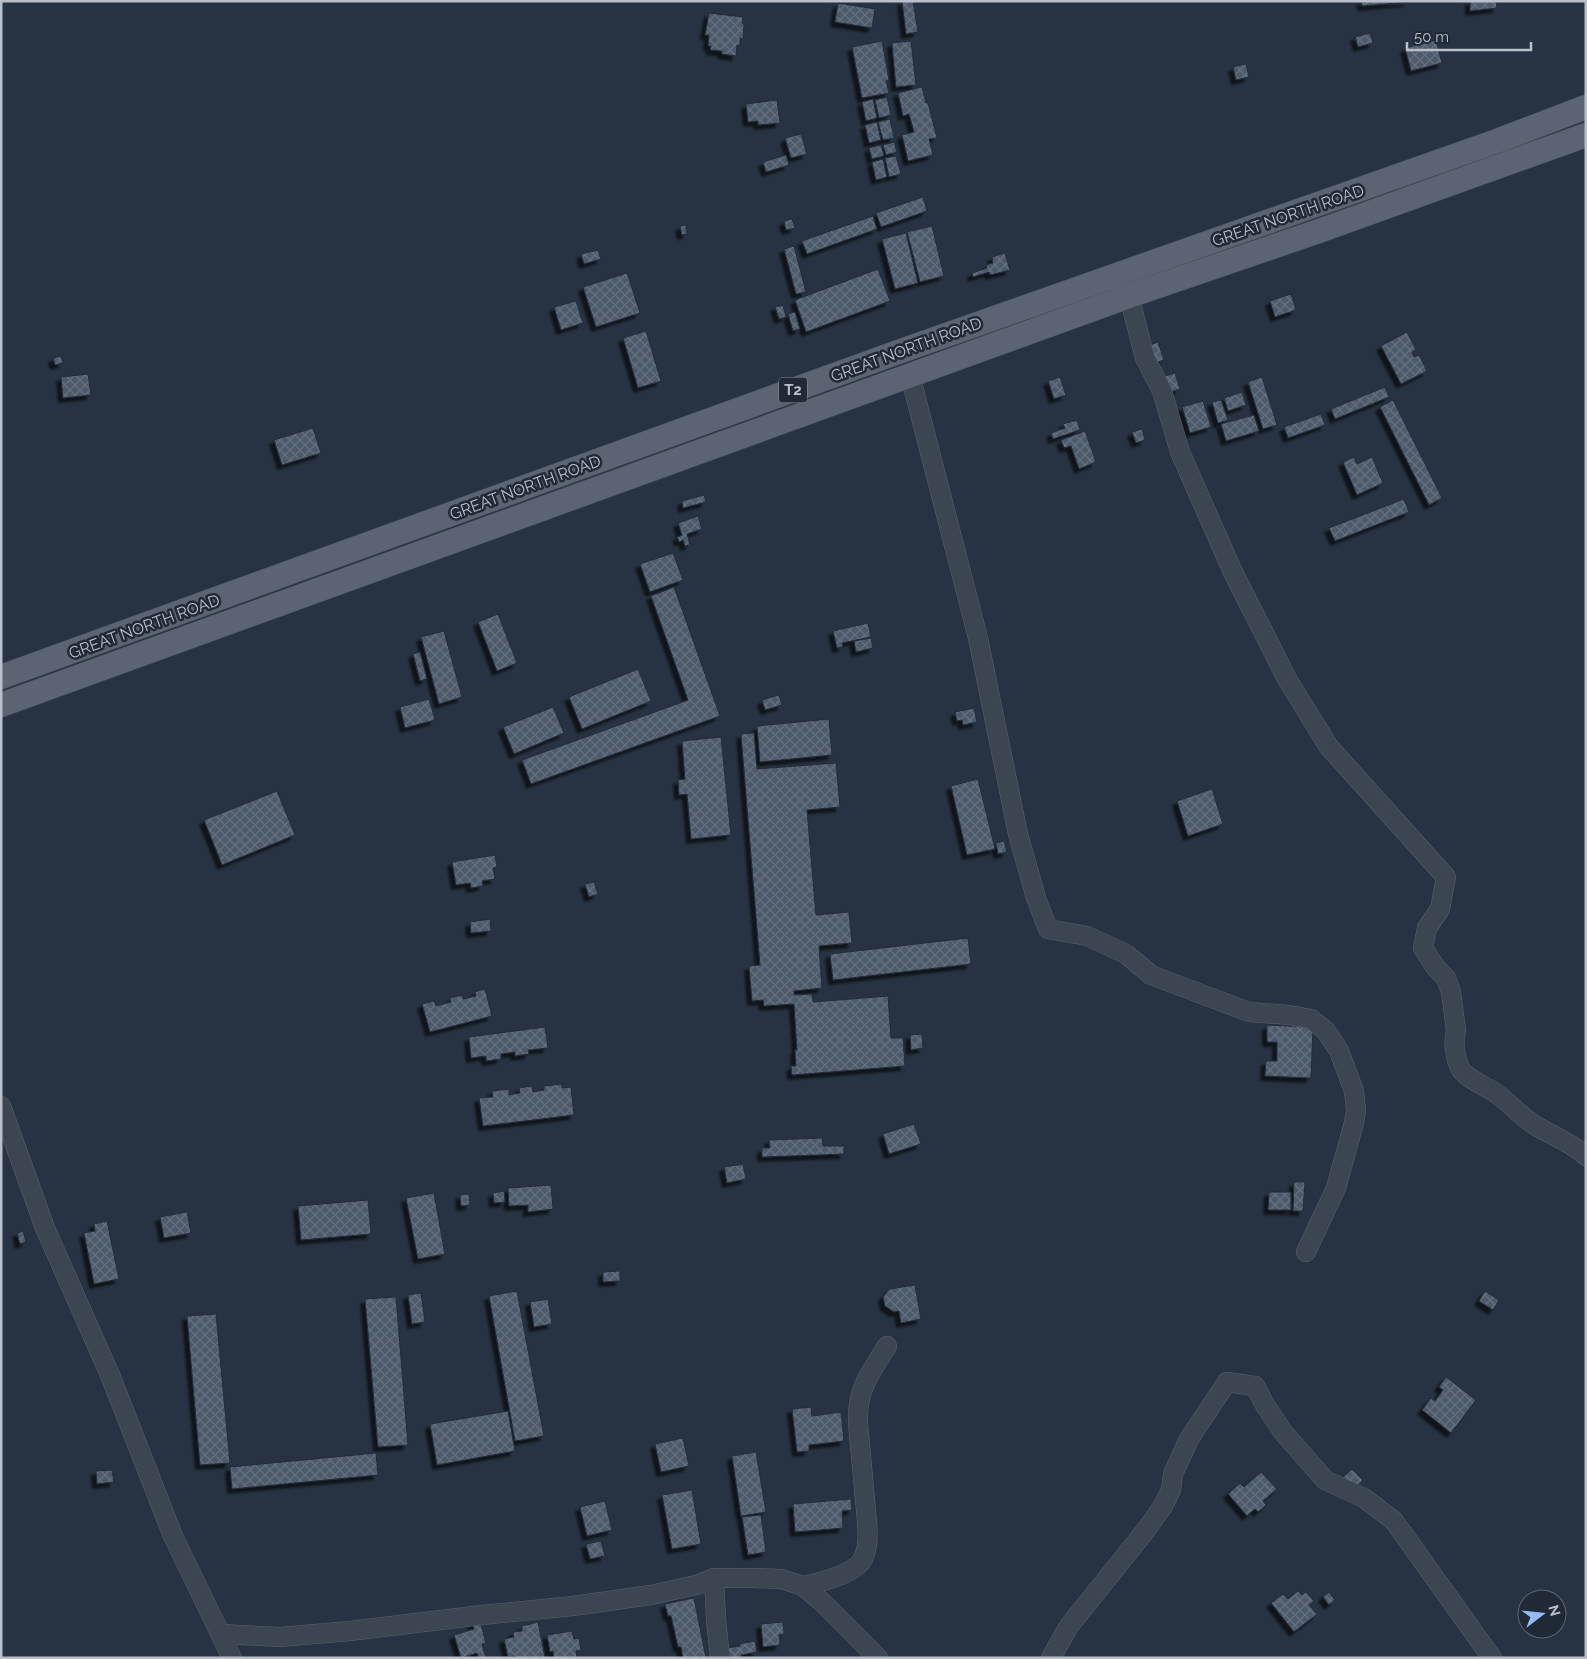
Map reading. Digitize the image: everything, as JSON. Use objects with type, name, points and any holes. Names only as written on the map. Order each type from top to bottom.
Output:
[{"type":"main road","name":"GREAT NORTH ROAD","points":[[1,677],[864,364],[1478,148],[1586,107]]},
{"type":"main road","name":"GREAT NORTH ROAD","points":[[1,705],[1129,296],[1366,215],[1586,135]]},
{"type":"street","points":[[1129,296],[1145,358],[1162,391],[1180,452],[1232,570],[1287,679],[1329,747],[1446,877],[1440,909],[1427,928],[1423,948],[1436,968],[1446,978],[1451,992],[1456,1030],[1456,1051],[1460,1069],[1496,1093],[1530,1122],[1573,1145],[1586,1156]]},
{"type":"street","points":[[910,375],[978,638],[1018,834],[1036,898],[1048,929],[1087,936],[1126,954],[1151,974],[1249,1012],[1289,1015],[1311,1019],[1326,1031],[1338,1051],[1354,1091],[1356,1110],[1354,1123],[1336,1188],[1306,1252]]},
{"type":"street","points":[[1,1106],[45,1228],[110,1375],[173,1536],[232,1658]]},
{"type":"street","points":[[802,1586],[829,1581],[846,1572],[860,1563],[867,1549],[864,1477],[857,1422],[859,1402],[868,1378],[887,1346]]},
{"type":"street","points":[[1051,1658],[1069,1626],[1163,1506],[1170,1490],[1173,1474],[1190,1439],[1227,1382],[1256,1386],[1264,1405],[1283,1432],[1325,1480],[1364,1498],[1394,1521],[1492,1658]]},
{"type":"street","points":[[222,1634],[280,1637],[573,1606],[696,1586],[714,1578],[781,1579],[802,1586],[822,1601],[878,1658]]},
{"type":"street","points":[[714,1578],[720,1658]]},
{"type":"building","points":[[902,1],[913,1],[918,32],[906,34]]},
{"type":"building","points":[[1361,1],[1408,1],[1408,2],[1362,6]]},
{"type":"building","points":[[1470,1],[1496,1],[1497,8],[1470,11]]},
{"type":"building","points":[[838,3],[875,9],[872,28],[835,22]]},
{"type":"building","points":[[709,13],[743,17],[743,39],[740,38],[740,46],[737,45],[736,56],[722,54],[722,51],[710,50],[711,46],[708,46],[709,35],[705,35]]},
{"type":"building","points":[[1370,33],[1373,43],[1358,47],[1355,37]]},
{"type":"building","points":[[1436,40],[1442,63],[1411,71],[1405,48]]},
{"type":"building","points":[[882,41],[889,80],[886,81],[889,93],[862,98],[852,47]]},
{"type":"building","points":[[911,41],[916,85],[896,87],[892,43]]},
{"type":"building","points":[[1246,64],[1249,77],[1236,80],[1233,67]]},
{"type":"building","points":[[922,87],[937,138],[929,139],[933,155],[908,161],[902,135],[914,132],[909,114],[903,116],[898,93]]},
{"type":"building","points":[[887,97],[891,115],[879,118],[875,100]]},
{"type":"building","points":[[873,99],[877,118],[866,121],[862,102]]},
{"type":"building","points":[[777,100],[780,123],[758,125],[758,121],[748,122],[746,104]]},
{"type":"building","points":[[890,119],[894,138],[883,140],[878,122]]},
{"type":"building","points":[[877,122],[881,140],[869,143],[865,125]]},
{"type":"building","points":[[801,134],[807,154],[791,158],[785,138]]},
{"type":"building","points":[[894,142],[897,152],[886,155],[883,145]]},
{"type":"building","points":[[881,145],[884,156],[872,159],[869,148]]},
{"type":"building","points":[[786,155],[789,165],[766,172],[763,162]]},
{"type":"building","points":[[896,156],[901,174],[889,177],[885,158]]},
{"type":"building","points":[[883,159],[887,177],[876,180],[872,162]]},
{"type":"building","points":[[923,197],[927,211],[881,227],[876,213]]},
{"type":"building","points":[[873,216],[877,229],[807,254],[802,241]]},
{"type":"building","points":[[792,219],[795,228],[786,230],[784,221]]},
{"type":"building","points":[[686,225],[687,234],[682,235],[680,226]]},
{"type":"building","points":[[932,226],[944,276],[920,282],[907,232]]},
{"type":"building","points":[[906,233],[918,283],[895,289],[882,239]]},
{"type":"building","points":[[794,246],[806,292],[796,294],[784,249]]},
{"type":"building","points":[[598,250],[601,259],[584,264],[581,254]]},
{"type":"building","points":[[1005,253],[1010,270],[990,275],[989,272],[973,277],[972,273],[987,268],[986,265],[993,263],[992,257]]},
{"type":"building","points":[[878,269],[890,301],[806,332],[795,300]]},
{"type":"building","points":[[627,273],[640,313],[596,327],[583,287]]},
{"type":"building","points":[[1291,294],[1296,310],[1275,317],[1270,301]]},
{"type":"building","points":[[576,301],[583,323],[561,330],[554,307]]},
{"type":"building","points":[[783,305],[786,317],[779,319],[775,307]]},
{"type":"building","points":[[795,312],[800,329],[793,331],[788,314]]},
{"type":"building","points":[[646,331],[661,381],[638,388],[623,338]]},
{"type":"building","points":[[1407,332],[1416,350],[1412,352],[1414,357],[1419,355],[1427,371],[1401,384],[1381,346]]},
{"type":"building","points":[[1158,342],[1164,360],[1155,363],[1150,345]]},
{"type":"building","points":[[61,356],[63,363],[55,365],[53,358]]},
{"type":"building","points":[[1175,373],[1180,389],[1171,392],[1165,376]]},
{"type":"building","points":[[88,374],[91,395],[63,398],[61,377]]},
{"type":"building","points":[[1060,377],[1066,395],[1054,399],[1048,381]]},
{"type":"building","points":[[1262,377],[1277,425],[1263,429],[1248,382]]},
{"type":"building","points":[[1385,387],[1389,397],[1335,419],[1331,409]]},
{"type":"building","points":[[1242,392],[1246,405],[1228,411],[1224,398]]},
{"type":"building","points":[[1221,400],[1228,420],[1218,423],[1212,402]]},
{"type":"building","points":[[1393,400],[1442,498],[1429,505],[1380,407]]},
{"type":"building","points":[[1203,401],[1211,427],[1190,433],[1182,407]]},
{"type":"building","points":[[1321,414],[1325,425],[1288,438],[1284,427]]},
{"type":"building","points":[[1254,415],[1259,431],[1226,441],[1221,424]]},
{"type":"building","points":[[1077,420],[1080,430],[1053,439],[1051,433],[1065,428],[1063,424]]},
{"type":"building","points":[[313,428],[321,453],[282,465],[274,440]]},
{"type":"building","points":[[1142,429],[1145,440],[1136,443],[1132,432]]},
{"type":"building","points":[[1085,431],[1096,462],[1079,469],[1071,446],[1064,448],[1061,440]]},
{"type":"building","points":[[1354,457],[1357,464],[1372,457],[1383,483],[1357,495],[1343,462]]},
{"type":"building","points":[[704,495],[706,502],[683,508],[682,501]]},
{"type":"building","points":[[1404,499],[1409,512],[1335,541],[1329,528]]},
{"type":"building","points":[[698,516],[702,529],[687,534],[690,545],[685,546],[683,540],[679,542],[677,537],[682,535],[678,523]]},
{"type":"building","points":[[673,553],[683,580],[650,592],[640,564]]},
{"type":"building","points":[[674,587],[720,716],[531,784],[522,760],[688,700],[651,596]]},
{"type":"building","points":[[498,614],[517,663],[497,671],[478,622]]},
{"type":"building","points":[[868,623],[871,637],[842,643],[843,647],[837,648],[833,631]]},
{"type":"building","points":[[444,631],[462,697],[439,704],[421,637]]},
{"type":"building","points":[[871,638],[873,648],[856,652],[854,641]]},
{"type":"building","points":[[420,652],[427,679],[420,681],[413,654]]},
{"type":"building","points":[[638,669],[651,701],[582,729],[569,697]]},
{"type":"building","points":[[779,695],[782,705],[765,710],[762,700]]},
{"type":"building","points":[[429,699],[435,720],[405,728],[400,707]]},
{"type":"building","points":[[553,707],[564,733],[514,754],[503,727]]},
{"type":"building","points":[[974,708],[977,722],[963,725],[962,720],[957,721],[955,712]]},
{"type":"building","points":[[829,719],[832,755],[760,762],[757,726]]},
{"type":"building","points":[[754,733],[757,769],[836,763],[840,807],[807,810],[816,915],[849,912],[852,943],[819,946],[822,988],[794,991],[794,995],[812,994],[813,1002],[888,996],[891,1038],[903,1038],[905,1066],[792,1075],[791,1066],[796,1066],[795,1050],[797,1050],[794,1004],[764,1006],[763,1000],[752,1001],[749,966],[760,965],[741,734]]},
{"type":"building","points":[[721,737],[731,835],[691,839],[687,794],[679,795],[678,780],[685,779],[682,741]]},
{"type":"building","points":[[978,779],[995,849],[967,855],[951,786]]},
{"type":"building","points":[[1212,789],[1223,824],[1188,836],[1177,801]]},
{"type":"building","points":[[277,791],[295,835],[222,865],[204,820]]},
{"type":"building","points":[[1004,841],[1007,852],[998,854],[996,843]]},
{"type":"building","points":[[495,855],[497,867],[493,868],[495,879],[482,881],[483,886],[471,888],[470,883],[456,885],[452,862]]},
{"type":"building","points":[[594,882],[598,894],[589,897],[585,884]]},
{"type":"building","points":[[490,919],[491,931],[471,933],[470,922]]},
{"type":"building","points":[[968,938],[971,964],[833,980],[830,954]]},
{"type":"building","points":[[485,989],[492,1016],[430,1032],[422,1004],[434,1001],[436,1006],[451,1002],[450,998],[462,995],[463,999],[476,996],[475,992]]},
{"type":"building","points":[[1267,1025],[1313,1027],[1311,1078],[1265,1076],[1266,1061],[1277,1061],[1277,1042],[1267,1042]]},
{"type":"building","points":[[545,1027],[548,1048],[528,1050],[529,1054],[515,1056],[515,1052],[501,1054],[501,1059],[486,1061],[486,1056],[471,1058],[469,1037]]},
{"type":"building","points":[[922,1034],[923,1048],[911,1050],[910,1035]]},
{"type":"building","points":[[562,1084],[562,1088],[571,1087],[574,1115],[483,1126],[479,1098],[493,1097],[492,1091],[509,1089],[509,1095],[520,1093],[519,1088],[532,1086],[533,1092],[544,1090],[544,1086]]},
{"type":"building","points":[[914,1124],[921,1144],[889,1154],[883,1134]]},
{"type":"building","points":[[822,1138],[823,1146],[844,1146],[844,1154],[762,1157],[762,1148],[770,1148],[769,1140]]},
{"type":"building","points":[[743,1164],[746,1179],[727,1183],[724,1167]]},
{"type":"building","points":[[1294,1182],[1305,1182],[1303,1211],[1293,1211]]},
{"type":"building","points":[[551,1185],[553,1209],[528,1212],[528,1205],[509,1206],[508,1188]]},
{"type":"building","points":[[504,1191],[505,1202],[494,1203],[493,1193]]},
{"type":"building","points":[[1269,1192],[1291,1192],[1291,1210],[1268,1210]]},
{"type":"building","points":[[434,1193],[445,1254],[418,1259],[406,1198]]},
{"type":"building","points":[[469,1194],[470,1205],[461,1206],[460,1195]]},
{"type":"building","points":[[368,1200],[371,1234],[301,1240],[298,1206]]},
{"type":"building","points":[[187,1212],[191,1233],[164,1238],[160,1217]]},
{"type":"building","points":[[107,1221],[119,1279],[94,1284],[84,1233],[95,1231],[94,1224]]},
{"type":"building","points":[[23,1231],[26,1242],[20,1244],[17,1233]]},
{"type":"building","points":[[620,1271],[620,1281],[603,1282],[603,1272]]},
{"type":"building","points":[[915,1285],[921,1319],[901,1323],[899,1311],[894,1312],[885,1306],[883,1297],[890,1289]]},
{"type":"building","points":[[517,1291],[544,1436],[515,1441],[489,1296]]},
{"type":"building","points":[[1485,1291],[1499,1300],[1493,1310],[1479,1301]]},
{"type":"building","points":[[421,1293],[425,1322],[412,1324],[408,1295]]},
{"type":"building","points":[[396,1297],[408,1445],[378,1447],[365,1299]]},
{"type":"building","points":[[548,1299],[552,1324],[534,1327],[530,1302]]},
{"type":"building","points":[[216,1314],[230,1463],[200,1465],[187,1316]]},
{"type":"building","points":[[1446,1377],[1476,1400],[1451,1433],[1422,1410],[1431,1398],[1435,1401],[1443,1390],[1439,1387]]},
{"type":"building","points":[[811,1407],[812,1416],[841,1412],[844,1441],[809,1445],[809,1451],[797,1452],[792,1409]]},
{"type":"building","points":[[508,1411],[515,1451],[437,1465],[430,1424]]},
{"type":"building","points":[[683,1438],[689,1466],[661,1472],[655,1444]]},
{"type":"building","points":[[756,1452],[766,1512],[741,1516],[732,1456]]},
{"type":"building","points":[[376,1453],[378,1475],[232,1489],[230,1467]]},
{"type":"building","points":[[1352,1469],[1363,1480],[1354,1490],[1342,1478]]},
{"type":"building","points":[[112,1470],[114,1482],[97,1484],[96,1471]]},
{"type":"building","points":[[1261,1472],[1277,1489],[1263,1501],[1266,1505],[1258,1512],[1255,1509],[1247,1516],[1228,1494],[1240,1483],[1244,1487]]},
{"type":"building","points":[[692,1490],[701,1544],[672,1549],[662,1495]]},
{"type":"building","points":[[851,1499],[852,1510],[842,1511],[843,1528],[795,1532],[793,1504]]},
{"type":"building","points":[[605,1501],[612,1530],[587,1536],[580,1507]]},
{"type":"building","points":[[761,1515],[766,1552],[748,1555],[742,1517]]},
{"type":"building","points":[[601,1541],[605,1556],[590,1559],[586,1544]]},
{"type":"building","points":[[1298,1591],[1302,1595],[1306,1592],[1314,1601],[1309,1605],[1317,1614],[1294,1632],[1271,1603],[1283,1594],[1288,1599]]},
{"type":"building","points":[[1329,1592],[1335,1600],[1329,1605],[1323,1597]]},
{"type":"building","points":[[694,1598],[706,1658],[683,1658],[681,1647],[678,1647],[671,1616],[668,1616],[665,1604]]},
{"type":"building","points":[[480,1621],[486,1643],[482,1644],[486,1658],[479,1658],[477,1653],[461,1658],[454,1635],[474,1629],[472,1623]]},
{"type":"building","points":[[538,1622],[545,1658],[508,1657],[504,1639],[514,1637],[513,1632],[522,1631],[522,1626]]},
{"type":"building","points":[[783,1622],[784,1634],[779,1635],[780,1645],[763,1647],[761,1624]]},
{"type":"building","points":[[572,1631],[574,1639],[579,1638],[581,1650],[576,1651],[577,1658],[554,1658],[553,1651],[550,1652],[547,1635]]},
{"type":"building","points":[[755,1641],[757,1652],[741,1655],[742,1657],[730,1658],[728,1648]]}]
